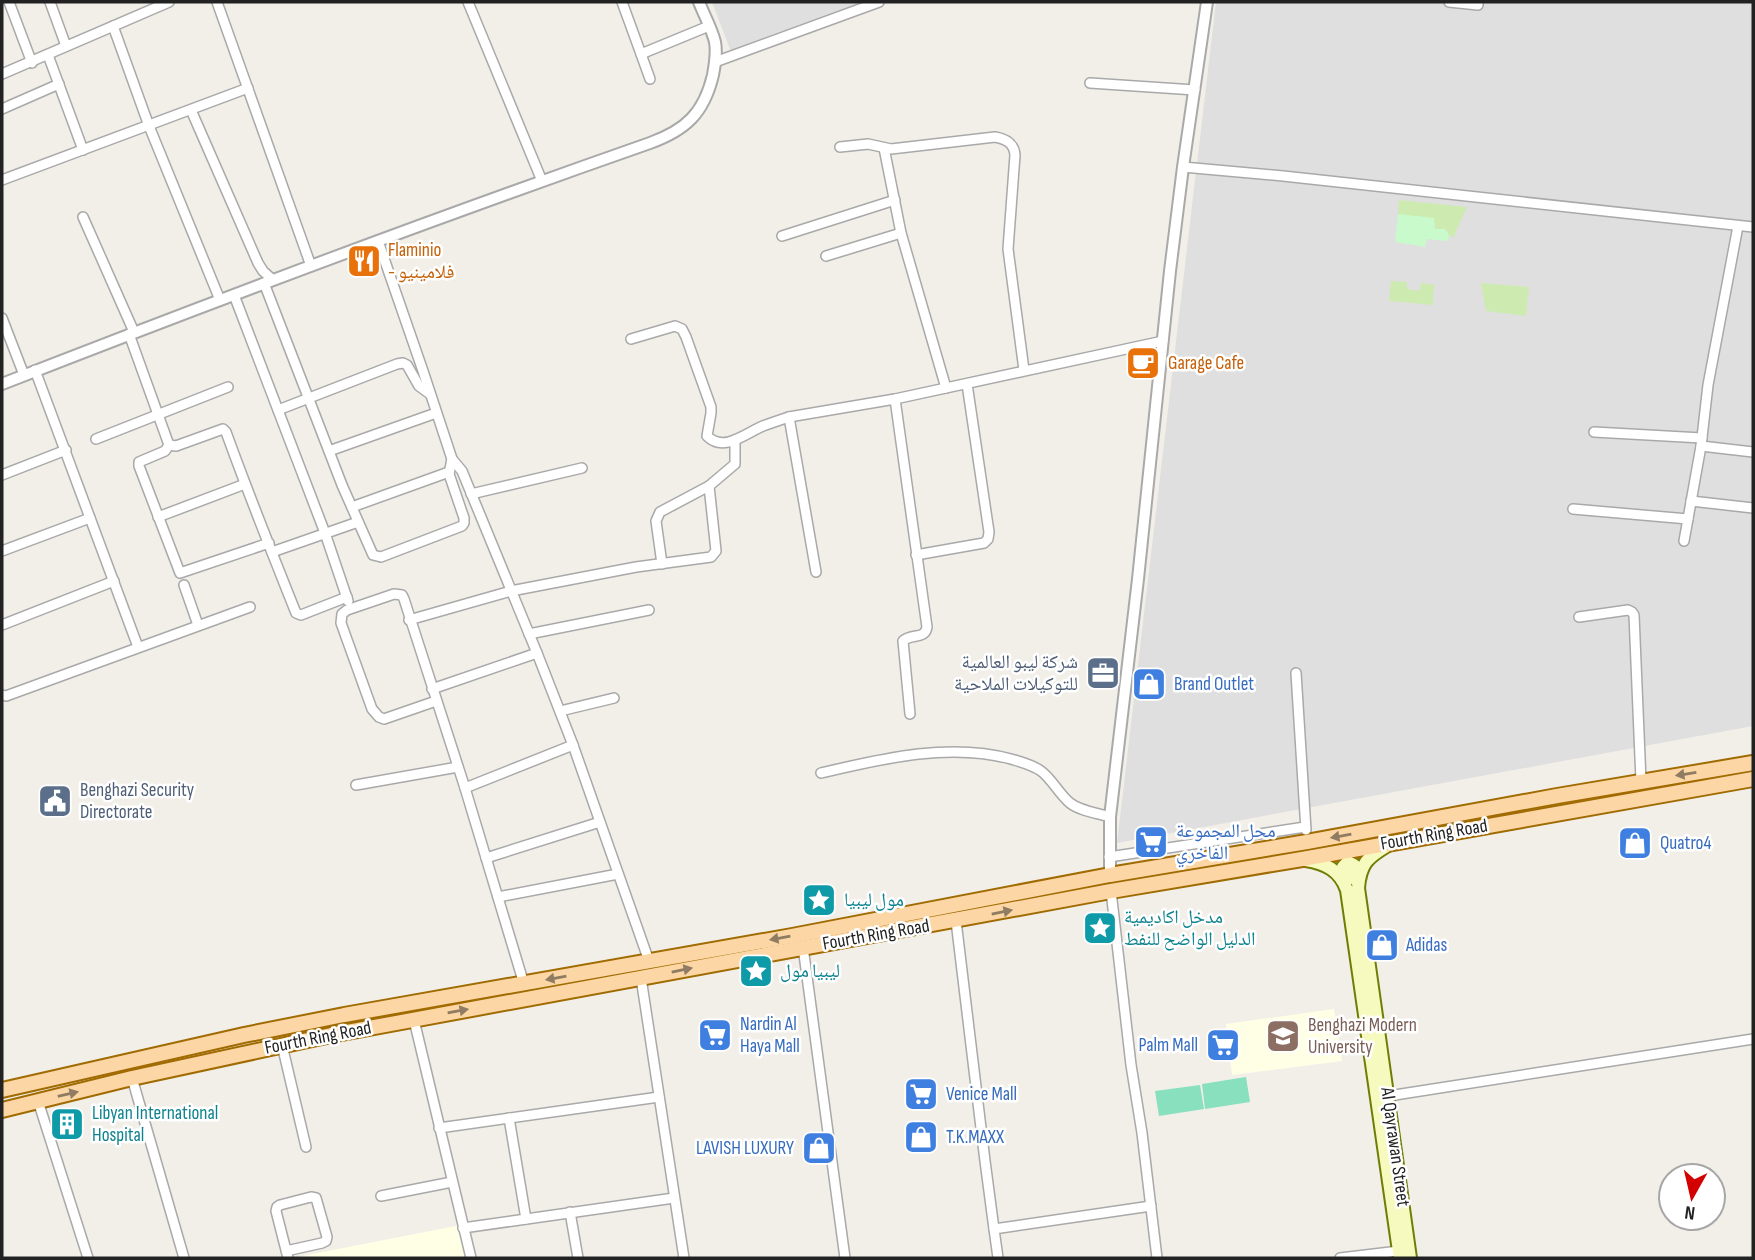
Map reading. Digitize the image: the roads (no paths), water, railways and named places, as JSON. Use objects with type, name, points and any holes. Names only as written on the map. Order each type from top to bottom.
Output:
[{"type":"main road","name":"Fourth Ring Road","points":[[2,1110],[132,1078],[282,1045],[414,1020],[589,980],[649,961],[1110,875],[1753,763]]},
{"type":"main road","name":"Fourth Ring Road","points":[[2,1090],[344,1015],[524,984],[641,978],[1111,891],[1753,779]]},
{"type":"main road","name":"Al Qayrawan Street","points":[[1392,842],[1371,855],[1352,887],[1403,1256]]},
{"type":"main road","points":[[1302,859],[1330,867],[1352,887]]},
{"type":"street","points":[[9,2],[32,63]]},
{"type":"street","points":[[50,2],[66,46]]},
{"type":"street","points":[[2,74],[169,2]]},
{"type":"street","points":[[217,2],[311,265]]},
{"type":"street","points":[[468,2],[542,181]]},
{"type":"street","points":[[622,2],[650,79]]},
{"type":"street","points":[[2,384],[311,265],[676,132],[694,117],[701,106],[709,89],[715,62],[715,43],[699,2]]},
{"type":"street","points":[[715,62],[879,2]]},
{"type":"street","points":[[1110,875],[1110,817],[1183,167],[1207,2]]},
{"type":"street","points":[[1449,2],[1478,5],[1478,2]]},
{"type":"street","points":[[113,26],[149,126],[220,300]]},
{"type":"street","points":[[641,54],[709,26]]},
{"type":"street","points":[[48,55],[83,150]]},
{"type":"street","points":[[1090,83],[1195,90]]},
{"type":"street","points":[[2,109],[59,84]]},
{"type":"street","points":[[2,180],[248,88]]},
{"type":"street","points":[[191,110],[268,282],[329,451],[373,555],[381,556],[462,526],[464,518],[449,472],[452,459]]},
{"type":"street","points":[[840,147],[868,144],[884,148],[995,137],[1008,142],[1013,148],[1015,160],[1008,249],[1024,370]]},
{"type":"street","points":[[884,148],[901,233],[946,388]]},
{"type":"street","points":[[1183,167],[1753,228]]},
{"type":"street","points":[[782,236],[895,200]]},
{"type":"street","points":[[83,217],[132,333],[169,445]]},
{"type":"street","points":[[1684,541],[1708,385],[1738,226]]},
{"type":"street","points":[[826,256],[901,233]]},
{"type":"street","points":[[378,241],[452,459],[462,471],[560,711],[649,961]]},
{"type":"street","points":[[234,295],[325,533],[351,609]]},
{"type":"street","points":[[2,318],[66,450],[138,647]]},
{"type":"street","points":[[631,339],[674,326],[682,329],[710,407],[707,436],[721,443],[735,440],[760,427],[789,417],[895,400],[1163,341]]},
{"type":"street","points":[[278,410],[403,363],[407,365],[419,386],[430,394]]},
{"type":"street","points":[[916,555],[984,543],[988,539],[967,384]]},
{"type":"street","points":[[96,439],[228,387]]},
{"type":"street","points":[[895,400],[927,627],[924,635],[903,641],[910,714]]},
{"type":"street","points":[[329,451],[436,413]]},
{"type":"street","points":[[789,417],[816,572]]},
{"type":"street","points":[[169,445],[176,446],[223,429],[296,613],[301,615],[347,597]]},
{"type":"street","points":[[1594,432],[1701,442],[1753,452]]},
{"type":"street","points":[[662,564],[657,516],[709,486],[735,464],[735,440]]},
{"type":"street","points":[[169,445],[165,451],[138,464],[180,573],[358,522]]},
{"type":"street","points":[[2,475],[66,450]]},
{"type":"street","points":[[471,494],[582,468]]},
{"type":"street","points":[[352,507],[449,472]]},
{"type":"street","points":[[158,517],[245,484]]},
{"type":"street","points":[[410,620],[511,591],[636,567],[708,558],[715,553],[709,486]]},
{"type":"street","points":[[1691,500],[1753,508]]},
{"type":"street","points":[[1573,509],[1688,519]]},
{"type":"street","points":[[2,551],[90,517]]},
{"type":"street","points":[[2,625],[114,581]]},
{"type":"street","points":[[184,585],[198,625]]},
{"type":"street","points":[[436,701],[384,719],[379,718],[372,709],[341,623],[342,614],[394,594],[399,594],[404,599],[466,788],[524,984]]},
{"type":"street","points":[[2,695],[6,696],[250,607]]},
{"type":"street","points":[[529,634],[649,610]]},
{"type":"street","points":[[1579,617],[1628,610],[1634,615],[1641,782]]},
{"type":"street","points":[[432,689],[537,653]]},
{"type":"street","points":[[1296,673],[1307,842]]},
{"type":"street","points":[[560,711],[614,698]]},
{"type":"street","points":[[466,788],[573,745]]},
{"type":"street","points":[[821,773],[912,755],[980,752],[1023,763],[1040,771],[1073,806],[1110,817]]},
{"type":"street","points":[[356,785],[458,767]]},
{"type":"street","points":[[486,858],[600,822]]},
{"type":"street","points":[[1109,857],[1305,827]]},
{"type":"street","points":[[498,897],[618,874]]},
{"type":"street","points":[[1111,891],[1157,1258]]},
{"type":"street","points":[[956,921],[998,1258]]},
{"type":"street","points":[[803,947],[845,1258]]},
{"type":"street","points":[[641,978],[684,1258]]},
{"type":"street","points":[[414,1020],[471,1258]]},
{"type":"street","points":[[1383,1097],[1753,1038]]},
{"type":"street","points":[[282,1045],[306,1147]]},
{"type":"street","points":[[132,1078],[184,1258]]},
{"type":"street","points":[[439,1128],[659,1097]]},
{"type":"street","points":[[38,1101],[88,1258]]},
{"type":"street","points":[[509,1118],[526,1219]]},
{"type":"street","points":[[381,1196],[452,1182]]},
{"type":"street","points":[[316,1198],[326,1241],[287,1254],[276,1207],[316,1198]]},
{"type":"street","points":[[463,1228],[674,1198]]},
{"type":"street","points":[[995,1228],[1151,1206]]},
{"type":"street","points":[[570,1212],[578,1258]]},
{"type":"street","points":[[1340,1258],[1403,1256]]},
{"type":"place","name":"Flaminio - فلامينيو","points":[[364,261]]},
{"type":"place","name":"Garage Cafe","points":[[1143,363]]},
{"type":"place","name":"شركة ليبو العالمية للتوكيلات الملاحية","points":[[1103,673]]},
{"type":"place","name":"Brand Outlet","points":[[1149,684]]},
{"type":"place","name":"Benghazi Security Directorate","points":[[55,801]]},
{"type":"place","name":"محل المجموعة الفاخري","points":[[1151,842]]},
{"type":"place","name":"Quatro4","points":[[1635,843]]},
{"type":"place","name":"مول ليبيا","points":[[819,900]]},
{"type":"place","name":"مدخل اكاديمية الدليل الواضح للنفط","points":[[1100,928]]},
{"type":"place","name":"Adidas","points":[[1382,945]]},
{"type":"place","name":"ليبيا مول","points":[[756,971]]},
{"type":"place","name":"Nardin Al Haya Mall","points":[[715,1035]]},
{"type":"place","name":"Benghazi Modern University","points":[[1283,1036]]},
{"type":"place","name":"Palm Mall","points":[[1223,1045]]},
{"type":"place","name":"Venice Mall","points":[[921,1094]]},
{"type":"place","name":"Libyan International Hospital","points":[[67,1124]]},
{"type":"place","name":"T.K.MAXX","points":[[921,1137]]},
{"type":"place","name":"LAVISH LUXURY","points":[[819,1148]]}]
